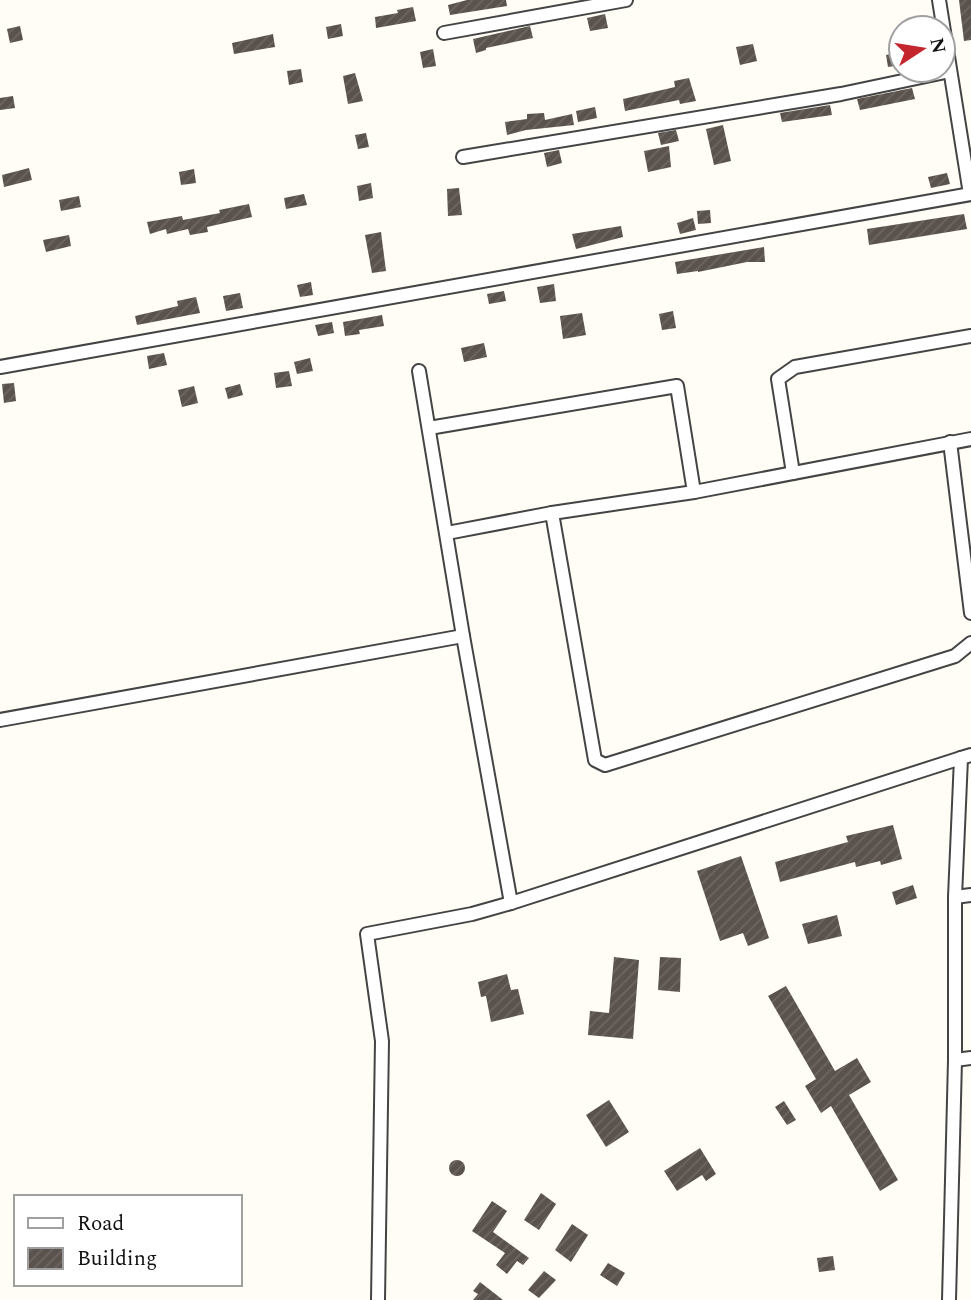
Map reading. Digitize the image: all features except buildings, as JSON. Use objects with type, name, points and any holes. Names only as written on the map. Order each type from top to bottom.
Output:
[{"type":"street","points":[[541,0],[543,14]]},
{"type":"street","points":[[444,33],[626,0]]},
{"type":"street","points":[[463,157],[888,84]]},
{"type":"street","points":[[0,366],[971,194],[952,84]]},
{"type":"street","points":[[793,473],[778,379],[794,368],[971,336]]},
{"type":"street","points":[[419,371],[511,903]]},
{"type":"street","points":[[429,428],[677,386],[694,492]]},
{"type":"street","points":[[447,533],[552,513],[694,492],[971,439]]},
{"type":"street","points":[[950,442],[971,613]]},
{"type":"street","points":[[552,513],[595,760],[605,765],[955,656],[971,643]]},
{"type":"street","points":[[0,720],[463,636]]},
{"type":"street","points":[[378,1300],[382,1041],[366,934],[472,914],[511,903],[966,757],[955,897],[955,1060],[949,1300]]},
{"type":"street","points":[[955,897],[971,895]]},
{"type":"street","points":[[955,1060],[971,1058]]}]
